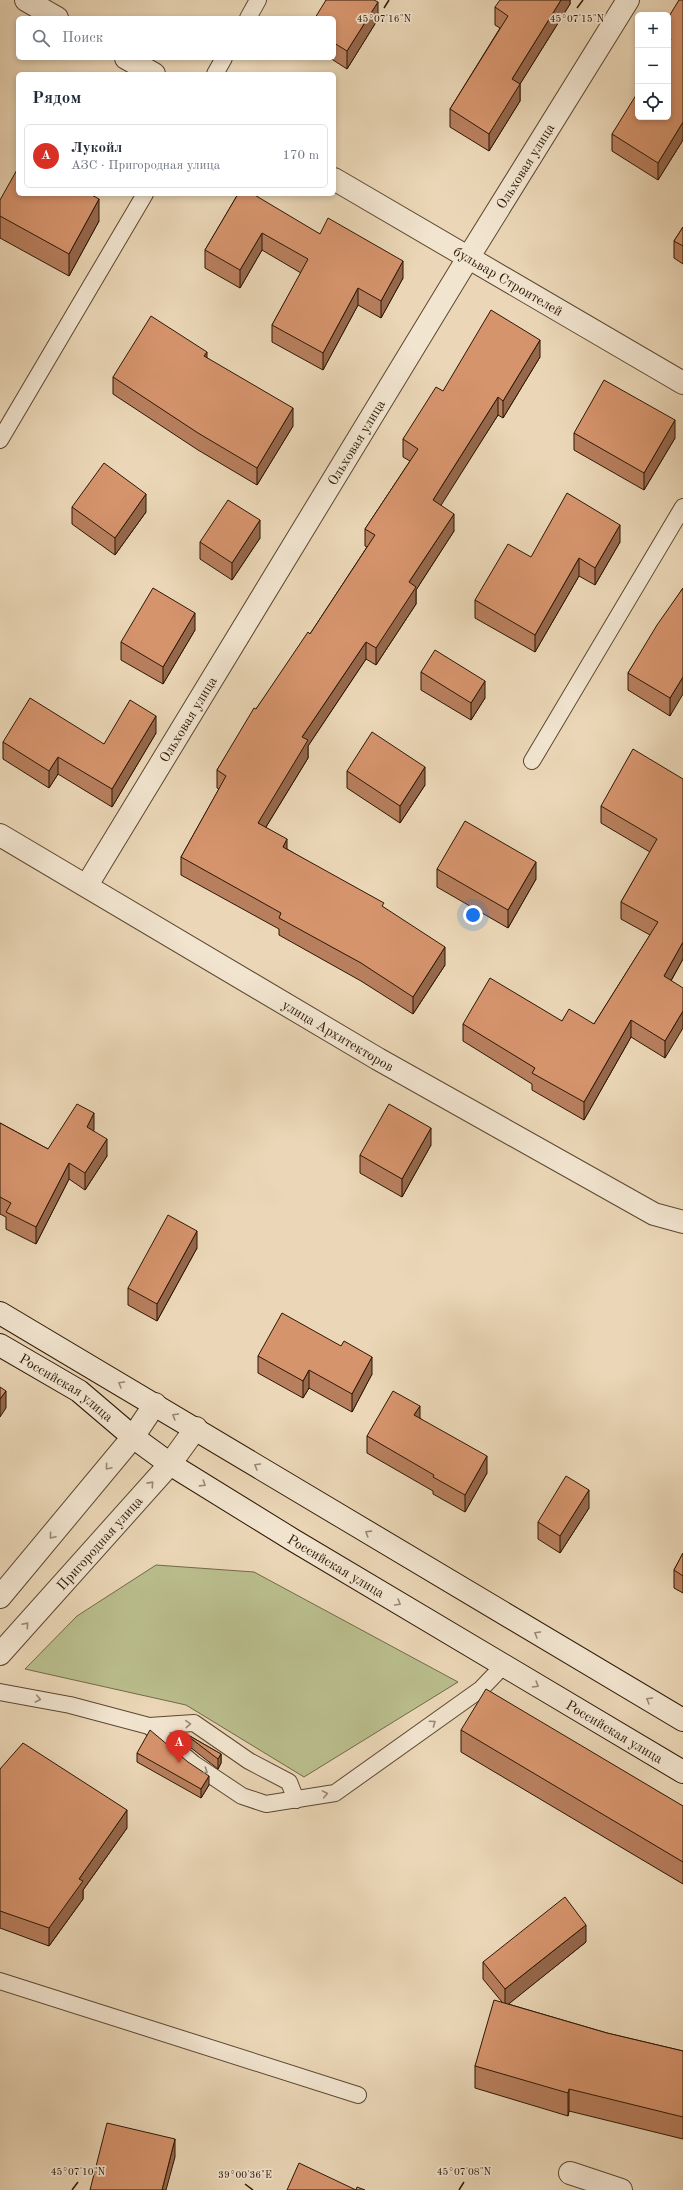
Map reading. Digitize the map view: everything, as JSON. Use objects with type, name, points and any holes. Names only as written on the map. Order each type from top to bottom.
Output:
[{"type":"street","points":[[26,0],[54,16]]},
{"type":"street","name":"Ольховая улица","points":[[87,885],[468,258],[628,0]]},
{"type":"street","points":[[130,60],[150,72]]},
{"type":"street","name":"бульвар Строителей","points":[[336,180],[683,383]]},
{"type":"street","name":"улица Архитекторов","points":[[0,835],[87,885],[385,1063],[654,1214],[683,1222]]},
{"type":"street","name":"Российская улица","points":[[0,1313],[196,1428],[408,1558],[683,1720]]},
{"type":"street","name":"Российская улица","points":[[0,1345],[79,1391],[133,1437],[170,1464],[503,1666],[683,1772]]},
{"type":"street","points":[[0,1597],[133,1437],[154,1404]]},
{"type":"street","name":"Пригородная улица","points":[[0,1654],[170,1464],[196,1428]]},
{"type":"street","points":[[570,2173],[621,2190]]},
{"type":"lane","points":[[249,16],[258,0]]},
{"type":"lane","points":[[216,72],[223,60]]},
{"type":"lane","points":[[0,440],[144,196]]},
{"type":"lane","points":[[532,761],[683,507]]},
{"type":"lane","points":[[149,1726],[194,1764],[242,1796],[266,1804],[296,1800],[335,1793],[481,1689],[503,1666]]},
{"type":"lane","points":[[0,1692],[70,1705],[149,1726],[194,1723],[249,1761],[289,1782],[296,1800]]},
{"type":"lane","points":[[0,1980],[358,2095]]},
{"type":"green space","points":[[156,1565],[254,1572],[458,1682],[304,1777],[186,1705],[25,1669],[77,1616]]},
{"type":"building","points":[[326,0],[374,0],[378,2],[347,51],[336,44],[336,16],[316,16]]},
{"type":"building","points":[[500,0],[561,0],[512,79],[520,84],[489,134],[450,109],[508,16],[495,7]]},
{"type":"building","points":[[679,0],[683,0],[683,122],[658,163],[612,134],[635,97],[635,120],[671,120],[671,13]]},
{"type":"building","points":[[16,172],[16,196],[94,196],[99,199],[69,254],[0,216],[0,200]]},
{"type":"building","points":[[237,196],[256,196],[320,234],[328,218],[403,261],[381,301],[358,288],[323,353],[272,325],[308,259],[262,233],[240,270],[205,250]]},
{"type":"building","points":[[683,227],[683,246],[674,241]]},
{"type":"building","points":[[491,310],[540,340],[503,401],[498,397],[433,500],[454,514],[409,582],[416,587],[376,648],[366,642],[302,737],[308,740],[258,823],[287,839],[283,847],[384,903],[382,906],[445,947],[413,997],[361,963],[279,918],[281,913],[181,857],[226,776],[217,770],[254,708],[256,709],[308,632],[310,634],[375,535],[365,529],[418,449],[403,439],[436,387],[443,391]]},
{"type":"building","points":[[151,316],[207,352],[204,356],[293,408],[257,468],[198,433],[113,377]]},
{"type":"building","points":[[604,380],[675,420],[644,473],[574,433]]},
{"type":"building","points":[[104,463],[146,494],[115,538],[72,507]]},
{"type":"building","points":[[567,493],[620,525],[595,568],[579,558],[535,635],[475,600],[508,544],[531,557]]},
{"type":"building","points":[[228,500],[260,520],[232,563],[200,542]]},
{"type":"building","points":[[153,588],[195,613],[163,667],[121,642]]},
{"type":"building","points":[[683,588],[683,677],[670,698],[628,673],[657,625]]},
{"type":"building","points":[[435,650],[485,681],[471,703],[421,672]]},
{"type":"building","points":[[30,698],[104,744],[130,700],[156,716],[112,789],[58,757],[49,771],[3,742]]},
{"type":"building","points":[[372,732],[425,767],[400,806],[347,771]]},
{"type":"building","points":[[633,749],[683,779],[683,942],[664,976],[683,988],[683,1011],[665,1041],[631,1020],[584,1102],[532,1073],[535,1068],[463,1024],[490,978],[562,1021],[569,1009],[594,1024],[658,922],[621,902],[657,839],[601,806]]},
{"type":"building","points":[[465,821],[536,862],[508,910],[437,869]]},
{"type":"building","points":[[77,1104],[94,1113],[87,1127],[107,1139],[85,1173],[69,1163],[36,1227],[6,1212],[11,1203],[0,1197],[0,1123],[48,1149]]},
{"type":"building","points":[[389,1104],[431,1128],[402,1179],[360,1155]]},
{"type":"building","points":[[168,1215],[197,1231],[157,1304],[128,1288]]},
{"type":"building","points":[[282,1313],[341,1346],[344,1341],[372,1357],[352,1394],[309,1370],[303,1381],[258,1356]]},
{"type":"building","points":[[0,1387],[6,1391],[0,1399]]},
{"type":"building","points":[[393,1391],[420,1406],[414,1415],[487,1456],[465,1495],[367,1436]]},
{"type":"building","points":[[566,1476],[589,1490],[560,1536],[538,1522]]},
{"type":"building","points":[[683,1553],[683,1576],[674,1570]]},
{"type":"building","points":[[486,1689],[683,1806],[683,1862],[461,1730]]},
{"type":"building","points":[[150,1730],[188,1762],[209,1776],[201,1789],[137,1753]]},
{"type":"building","points":[[181,1731],[221,1754],[218,1759]]},
{"type":"building","points":[[23,1743],[127,1810],[79,1879],[83,1881],[49,1928],[0,1911],[0,1769]]},
{"type":"building","points":[[565,1897],[586,1925],[505,1989],[483,1962]]},
{"type":"building","points":[[494,2000],[607,2033],[683,2051],[683,2117],[569,2089],[568,2093],[475,2066]]},
{"type":"building","points":[[107,2123],[175,2139],[162,2190],[90,2190]]},
{"type":"building","points":[[299,2163],[356,2190],[287,2190]]},
{"type":"building","points":[[357,2187],[365,2190],[356,2190]]},
{"type":"place","name":"Лукойл","points":[[179,1763]]}]
